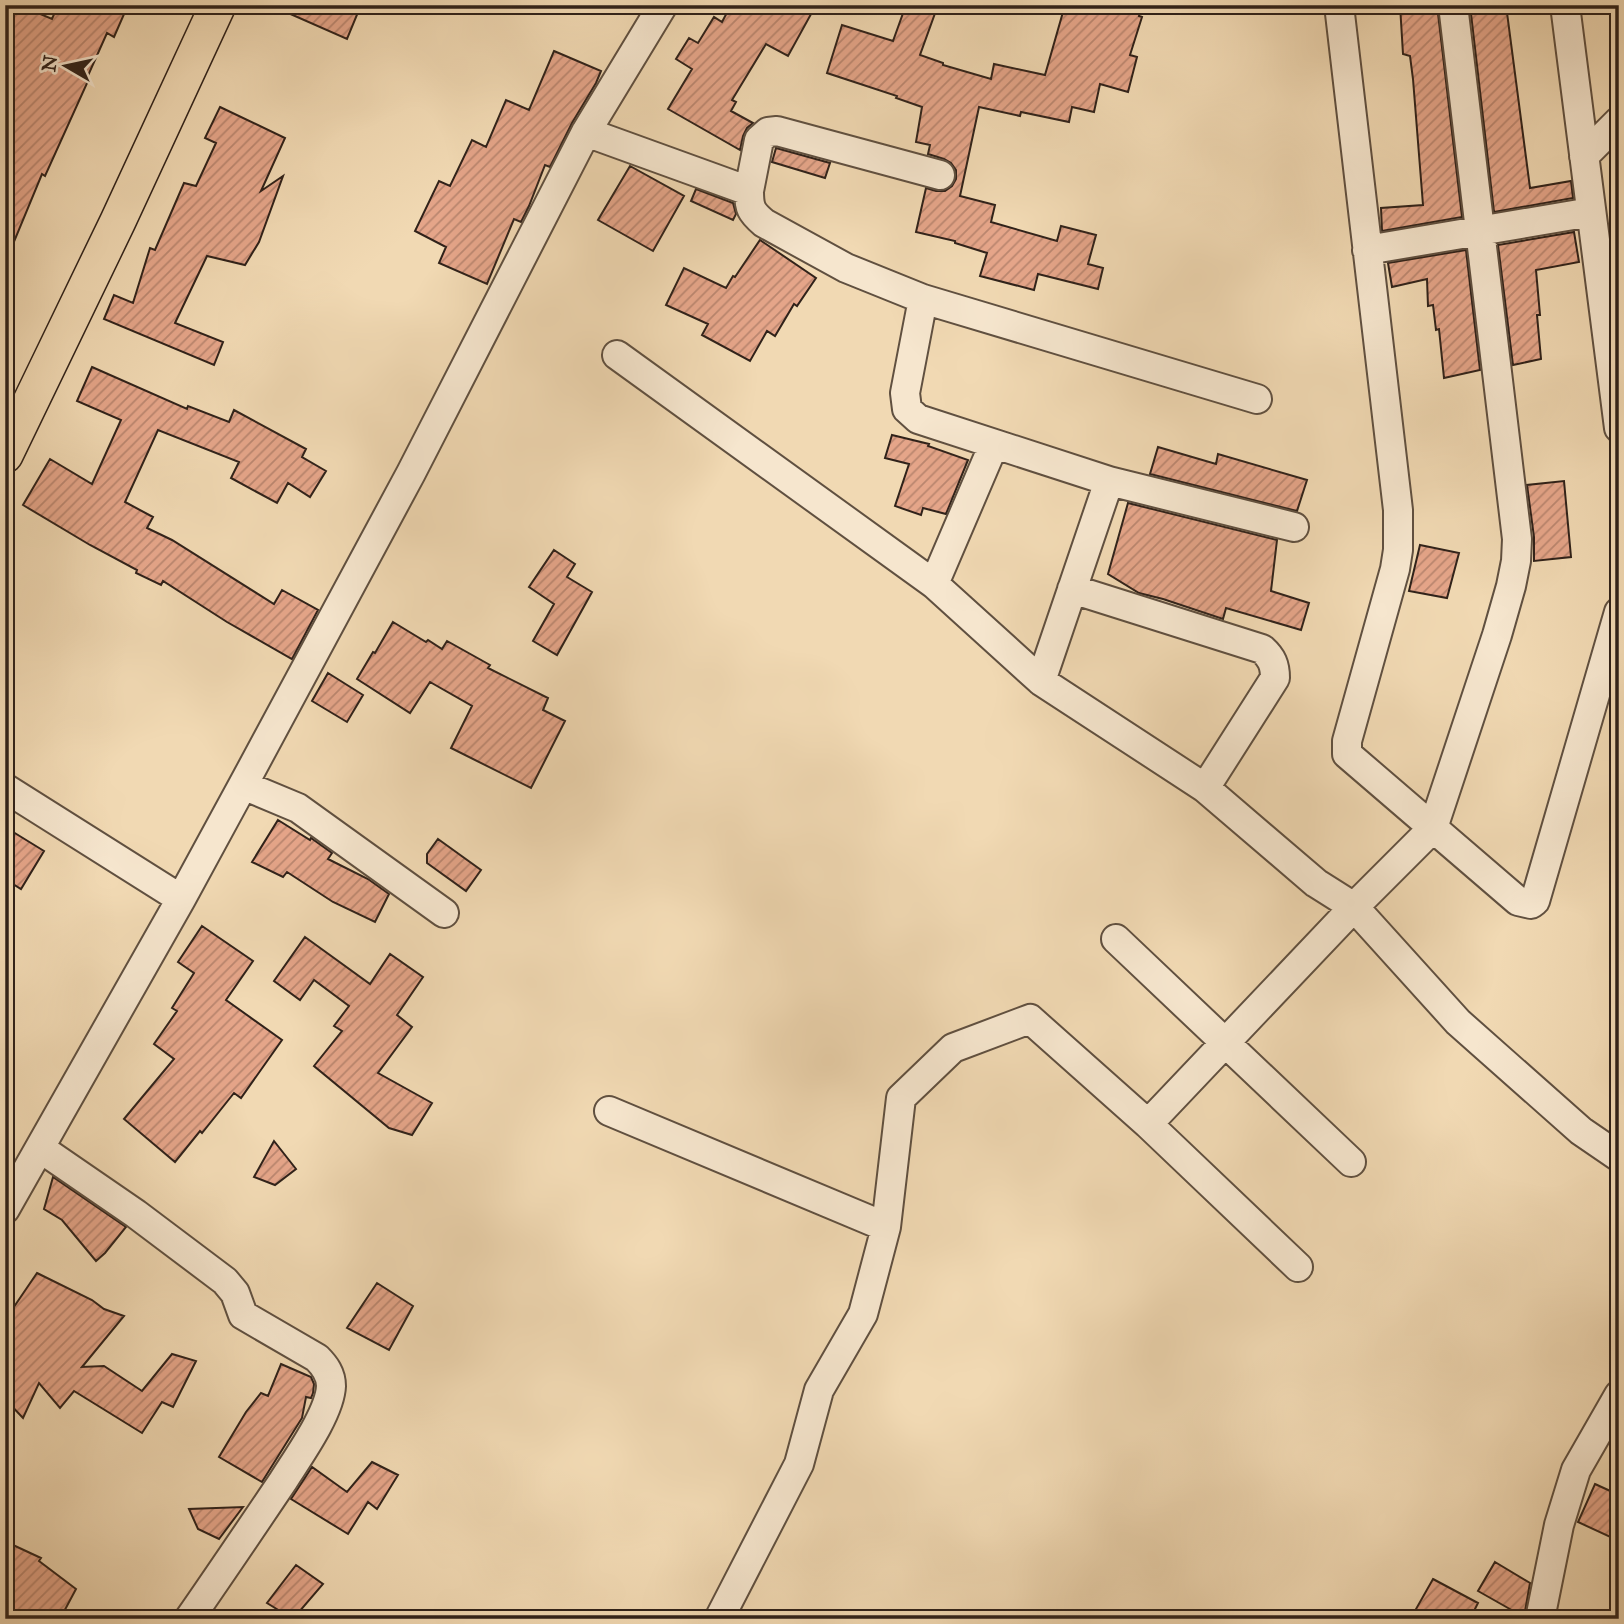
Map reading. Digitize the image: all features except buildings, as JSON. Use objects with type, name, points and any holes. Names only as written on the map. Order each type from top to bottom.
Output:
[{"type":"main road","points":[[5,455],[118,222],[218,5]]},
{"type":"street","points":[[5,1209],[181,900],[411,473],[586,132],[663,5]]},
{"type":"street","points":[[1339,5],[1398,510],[1398,550],[1391,587],[1346,749],[1350,758],[1518,901],[1531,904],[1535,901],[1619,612]]},
{"type":"street","points":[[1148,1124],[1354,906],[1433,828],[1511,586],[1517,539],[1453,5]]},
{"type":"street","points":[[1565,5],[1584,156],[1602,232],[1619,428]]},
{"type":"street","points":[[1584,156],[1619,121]]},
{"type":"street","points":[[940,176],[777,131],[768,132],[759,140],[749,203],[753,214],[764,223],[846,268],[923,299],[1256,399]]},
{"type":"street","points":[[586,132],[749,191]]},
{"type":"street","points":[[1367,250],[1480,231],[1602,232]]},
{"type":"street","points":[[923,299],[905,393],[907,409],[918,419],[1109,481],[1294,527]]},
{"type":"street","points":[[617,355],[933,584],[1041,681],[1205,788],[1316,883],[1354,906],[1458,1022],[1581,1131],[1619,1157]]},
{"type":"street","points":[[933,584],[994,444]]},
{"type":"street","points":[[1041,681],[1109,481]]},
{"type":"street","points":[[1072,589],[1262,649],[1272,659],[1275,678],[1205,788]]},
{"type":"street","points":[[243,785],[298,808],[444,913]]},
{"type":"street","points":[[5,788],[181,900]]},
{"type":"street","points":[[1116,939],[1351,1162]]},
{"type":"street","points":[[719,1619],[799,1464],[819,1390],[863,1314],[886,1227],[901,1098],[953,1048],[1030,1019],[1148,1124],[1298,1266]]},
{"type":"street","points":[[609,1111],[886,1227]]},
{"type":"street","points":[[40,1148],[205,1265],[235,1293],[243,1315],[317,1358],[330,1375],[329,1396],[298,1458],[189,1619]]},
{"type":"street","points":[[1540,1619],[1559,1525],[1576,1470],[1619,1395]]}]
